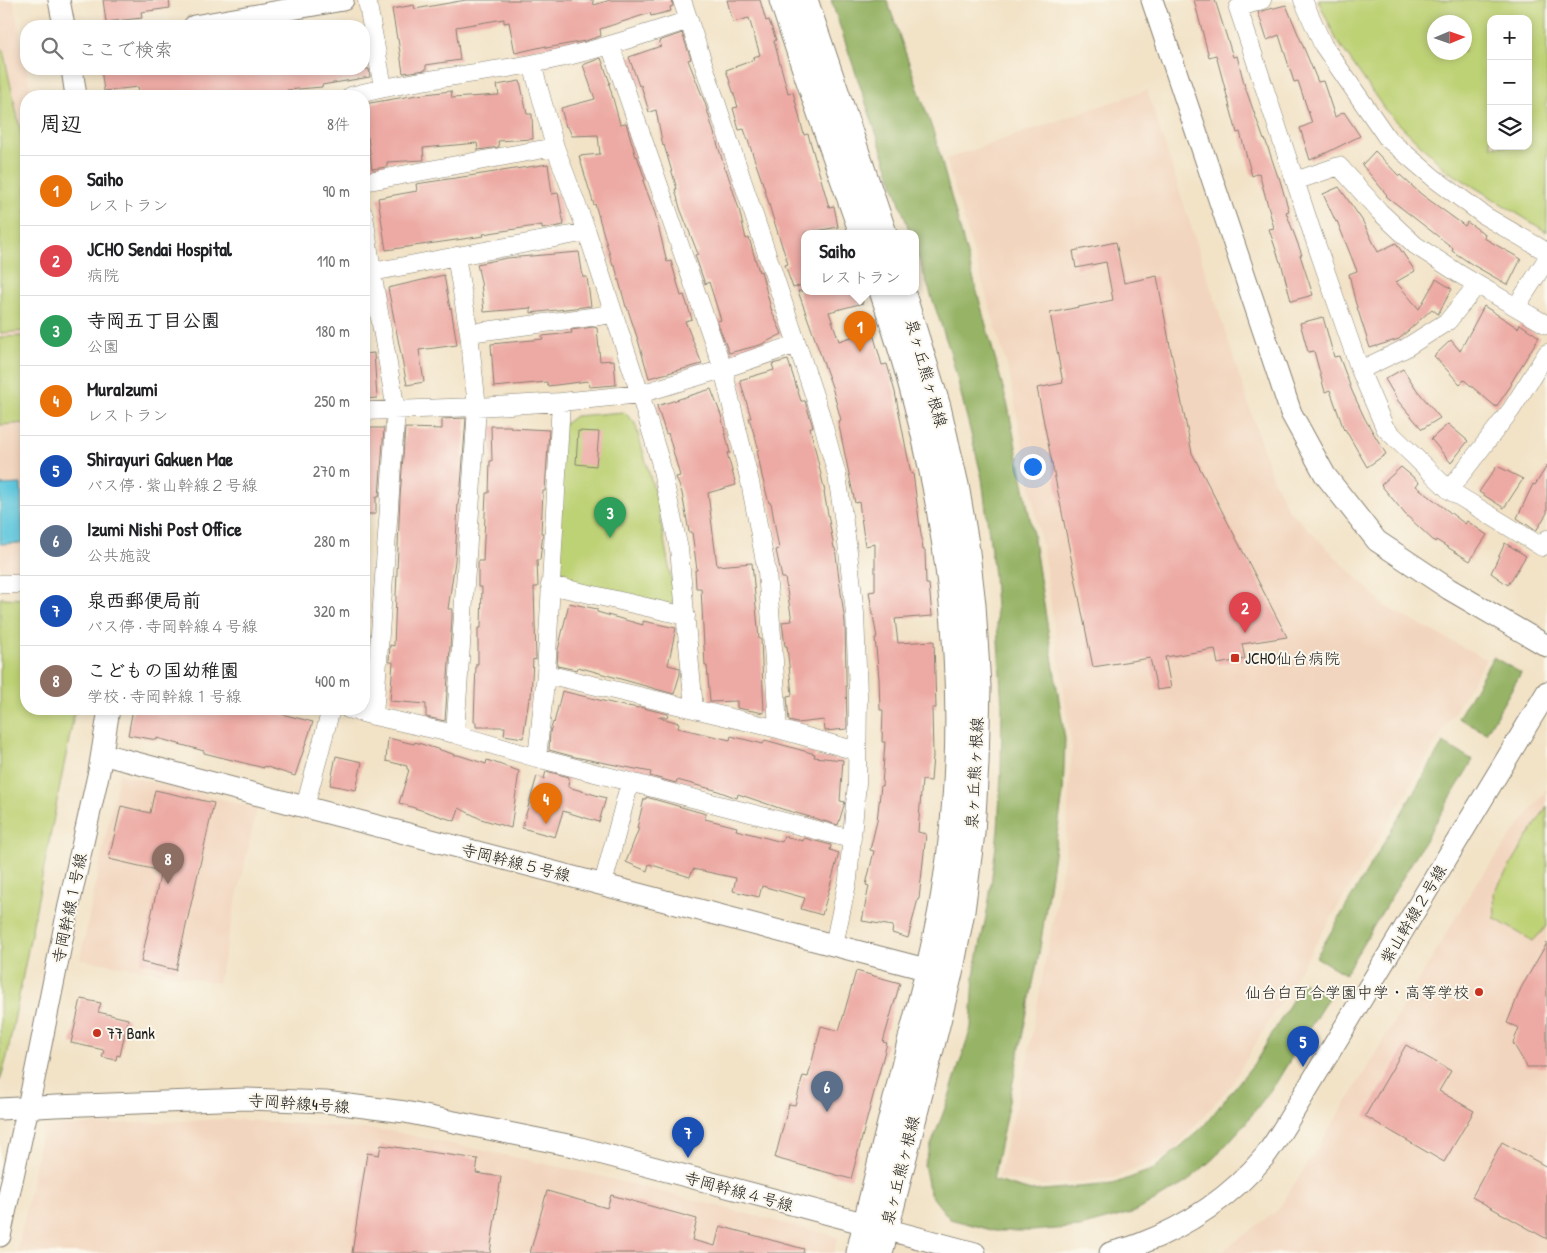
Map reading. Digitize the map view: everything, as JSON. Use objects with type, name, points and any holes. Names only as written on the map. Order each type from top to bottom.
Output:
[{"type":"main road","points":[[782,0],[861,230]]},
{"type":"main road","points":[[805,0],[883,230]]},
{"type":"main road","name":"泉ヶ丘熊ヶ根線","points":[[877,1236],[944,894],[953,829],[956,770],[957,657],[941,514],[927,445],[883,295]]},
{"type":"main road","name":"泉ヶ丘熊ヶ根線","points":[[859,1253],[877,1236],[951,969],[962,911],[972,834],[976,763],[977,697],[973,606],[966,544],[956,485],[938,407],[903,295]]},
{"type":"street","points":[[59,0],[63,20]]},
{"type":"street","points":[[228,20],[343,0]]},
{"type":"street","points":[[367,0],[383,88]]},
{"type":"street","points":[[682,0],[820,414],[837,475],[855,613],[858,695],[856,783],[848,879],[834,945]]},
{"type":"street","points":[[1152,0],[1291,413],[1325,475],[1377,542],[1449,589],[1547,646]]},
{"type":"street","points":[[1262,0],[1238,8],[1360,370],[1385,428],[1449,490],[1542,547],[1547,539]]},
{"type":"street","points":[[1303,0],[1323,45],[1388,139],[1435,180],[1485,216],[1547,252]]},
{"type":"street","points":[[370,91],[532,64],[610,45],[689,20]]},
{"type":"street","points":[[610,45],[723,369],[750,482],[767,572],[778,729]]},
{"type":"street","points":[[532,64],[555,147],[587,232],[660,461],[677,539],[694,708]]},
{"type":"street","points":[[73,75],[75,90]]},
{"type":"street","points":[[370,181],[555,147]]},
{"type":"street","points":[[1295,181],[1339,166],[1380,212],[1415,245],[1477,285],[1547,325]]},
{"type":"street","points":[[372,272],[587,232]]},
{"type":"street","points":[[455,734],[477,407],[469,333],[456,256]]},
{"type":"street","points":[[370,258],[396,410],[374,716]]},
{"type":"street","points":[[1516,307],[1547,258]]},
{"type":"street","points":[[1360,370],[1404,349],[1448,321],[1477,285]]},
{"type":"street","points":[[469,333],[614,314]]},
{"type":"street","points":[[370,411],[561,402],[640,394],[797,344]]},
{"type":"street","points":[[1449,490],[1511,410],[1547,353]]},
{"type":"street","points":[[537,758],[546,674],[561,402]]},
{"type":"street","points":[[0,584],[20,584]]},
{"type":"street","points":[[550,585],[686,616]]},
{"type":"street","points":[[546,674],[694,708],[857,751]]},
{"type":"street","name":"紫山幹線２号線","points":[[1110,1253],[1142,1248],[1202,1212],[1237,1186],[1265,1156],[1547,692]]},
{"type":"street","name":"寺岡幹線１号線","points":[[0,1236],[102,754],[108,715]]},
{"type":"street","points":[[305,807],[330,715]]},
{"type":"street","points":[[370,715],[455,734],[537,758],[851,838]]},
{"type":"street","name":"寺岡幹線５号線","points":[[102,754],[929,970]]},
{"type":"street","points":[[602,884],[630,782]]},
{"type":"street","name":"寺岡幹線4号線","points":[[0,1109],[246,1099],[325,1102],[405,1112],[573,1146],[593,1152]]},
{"type":"street","name":"寺岡幹線４号線","points":[[593,1152],[877,1236]]},
{"type":"street","points":[[877,1236],[975,1253]]},
{"type":"shaded area","points":[[13,0],[20,35],[20,75],[28,75],[31,90],[20,90],[20,570],[0,569],[0,1]]},
{"type":"shaded area","points":[[1147,90],[1272,477],[1288,509],[1386,607],[1486,659],[1231,1085],[1169,1155],[1114,1178],[1044,1185],[998,1179],[1027,1060],[1065,854],[1072,747],[1044,557],[1009,373],[946,159]]},
{"type":"shaded area","points":[[119,774],[257,808],[218,983],[80,959]]},
{"type":"shaded area","name":"仙台白百合学園中学・高等学校","points":[[1547,789],[1547,1253],[1220,1253],[1278,1210],[1349,1098],[1475,885]]},
{"type":"shaded area","points":[[229,1119],[390,1131],[579,1171],[838,1237],[834,1253],[17,1253],[43,1127]]},
{"type":"green space","points":[[831,0],[887,0],[935,137],[1008,406],[1033,534],[1065,739],[1063,794],[1039,954],[993,1180],[1031,1191],[1113,1184],[1154,1169],[1202,1128],[1256,1061],[1303,982],[1328,998],[1276,1083],[1244,1125],[1215,1157],[1187,1182],[1135,1212],[1080,1227],[1032,1231],[995,1231],[950,1219],[930,1194],[924,1164],[948,1100],[971,1028],[974,975],[988,907],[998,830],[1002,707],[994,575],[982,478],[951,354],[919,260],[919,230],[909,230]]},
{"type":"green space","points":[[1318,0],[1547,0],[1547,232],[1445,169],[1385,110],[1336,39]]},
{"type":"green space","points":[[0,48],[3,50],[20,128],[20,331],[0,333]]},
{"type":"green space","points":[[20,336],[20,423],[0,425],[0,337]]},
{"type":"green space","points":[[624,412],[635,423],[657,501],[675,600],[670,605],[561,584],[555,576],[563,425],[575,416]]},
{"type":"green space","points":[[0,598],[20,599],[20,715],[74,715],[7,1057],[0,1081]]},
{"type":"green space","points":[[1493,657],[1521,673],[1486,733],[1458,718]]},
{"type":"green space","points":[[1443,743],[1473,760],[1345,974],[1316,957]]},
{"type":"green space","points":[[1547,806],[1547,926],[1533,941],[1495,919],[1494,892]]},
{"type":"water","points":[[20,484],[20,543],[0,544],[0,485]]},
{"type":"building","points":[[103,0],[169,0],[170,8],[141,12],[142,18],[106,20]]},
{"type":"building","points":[[466,0],[593,0],[594,5],[610,0],[672,0],[673,6],[670,7],[671,11],[651,16],[650,13],[600,29],[601,36],[585,41],[546,48],[546,46],[515,53],[509,22],[504,23],[504,19],[456,27],[460,60],[426,65],[426,70],[403,73],[392,9],[414,5],[415,9]]},
{"type":"building","points":[[727,0],[760,0],[766,21],[769,20],[776,40],[774,41],[788,93],[793,92],[804,135],[808,134],[829,207],[834,206],[838,227],[822,230],[801,230],[801,285],[793,288],[785,265],[788,264],[764,187],[744,129],[739,130],[733,108],[738,107],[726,70],[754,60],[753,57],[760,55],[749,18],[733,22]]},
{"type":"building","points":[[1194,0],[1215,0],[1233,57],[1237,56],[1245,87],[1279,177],[1289,211],[1286,212],[1302,255],[1300,255],[1313,295],[1291,301],[1281,262],[1269,229],[1274,228],[1259,173],[1252,176],[1240,132],[1237,133],[1216,55],[1209,57]]},
{"type":"building","points":[[1286,5],[1318,82],[1323,81],[1335,117],[1344,112],[1360,136],[1310,160],[1300,128],[1312,123],[1298,81],[1294,82],[1279,35],[1267,40],[1258,12]]},
{"type":"building","points":[[682,33],[691,59],[688,60],[705,103],[739,209],[746,239],[749,238],[759,272],[761,271],[772,312],[782,334],[760,345],[729,353],[717,321],[721,320],[709,282],[705,284],[695,255],[698,254],[680,208],[675,189],[677,189],[663,146],[656,110],[649,112],[641,85],[639,86],[629,57],[661,46],[659,41]]},
{"type":"building","points":[[601,58],[610,83],[620,124],[626,123],[645,180],[643,181],[655,213],[667,262],[671,261],[681,296],[684,295],[692,319],[685,321],[702,364],[649,378],[579,156],[600,154],[598,135],[572,136],[568,127],[566,127],[561,108],[595,99],[583,65]]},
{"type":"building","points":[[102,75],[370,75],[370,77],[322,85],[322,87],[287,90],[139,90],[138,87],[104,90]]},
{"type":"building","points":[[520,81],[527,114],[532,114],[533,139],[498,141],[499,147],[478,150],[477,143],[423,148],[424,160],[387,162],[387,167],[372,169],[370,153],[370,103],[451,91],[452,98],[499,95],[497,85]]},
{"type":"building","points":[[1375,151],[1399,176],[1421,194],[1465,226],[1467,222],[1485,234],[1484,238],[1521,259],[1508,285],[1452,251],[1453,248],[1386,196],[1362,165]]},
{"type":"building","points":[[548,164],[552,194],[558,193],[564,225],[542,229],[542,225],[483,234],[484,236],[386,250],[378,198],[417,191],[416,184]]},
{"type":"building","points":[[1339,187],[1362,220],[1378,252],[1396,243],[1415,271],[1396,282],[1419,309],[1436,279],[1452,289],[1438,314],[1432,309],[1399,339],[1370,348],[1355,301],[1349,274],[1357,271],[1337,221],[1323,194]]},
{"type":"building","points":[[1116,242],[1124,283],[1157,276],[1192,453],[1287,637],[1242,644],[1245,659],[1218,664],[1215,649],[1165,657],[1171,688],[1157,690],[1150,658],[1093,667],[1037,388],[1063,383],[1050,313],[1113,300],[1106,262],[1076,268],[1073,251]]},
{"type":"building","points":[[579,252],[583,277],[587,277],[591,306],[531,313],[531,308],[484,312],[477,264],[507,258]]},
{"type":"building","points":[[444,275],[457,345],[419,350],[424,382],[407,385],[388,288]]},
{"type":"building","points":[[798,291],[801,291],[801,295],[861,295],[863,303],[829,312],[839,341],[872,330],[882,365],[887,364],[895,392],[911,474],[913,473],[923,550],[925,550],[926,584],[929,584],[932,616],[895,619],[898,643],[934,641],[936,708],[932,708],[933,756],[931,781],[922,780],[918,832],[926,834],[919,899],[908,938],[892,933],[893,926],[862,921],[869,886],[866,885],[874,851],[870,850],[877,821],[882,786],[885,742],[882,742],[883,710],[880,710],[875,638],[877,638],[869,592],[875,591],[875,544],[865,546],[859,502],[855,503],[838,421],[841,420],[832,387]]},
{"type":"building","points":[[1484,306],[1518,328],[1520,324],[1539,337],[1512,384],[1496,407],[1464,380],[1460,384],[1434,356],[1451,340],[1460,351]]},
{"type":"building","points":[[1323,317],[1334,357],[1339,356],[1365,419],[1386,454],[1367,467],[1344,430],[1330,390],[1325,392],[1314,351],[1308,352],[1300,323]]},
{"type":"building","points":[[597,328],[600,361],[614,360],[616,385],[589,387],[588,381],[548,386],[547,382],[494,387],[491,344],[543,339],[542,336],[572,333],[571,330]]},
{"type":"building","points":[[370,353],[374,353],[377,398],[370,399]]},
{"type":"building","points":[[788,360],[801,401],[805,401],[813,427],[810,427],[825,492],[835,548],[845,623],[847,729],[825,731],[824,720],[797,723],[789,721],[787,696],[792,695],[787,646],[785,646],[782,622],[792,621],[785,578],[782,578],[776,550],[779,549],[771,503],[769,503],[762,476],[757,450],[759,450],[740,380],[774,370],[772,364]]},
{"type":"building","points":[[1403,369],[1440,418],[1422,429],[1398,401],[1385,379]]},
{"type":"building","points":[[711,389],[721,415],[730,453],[727,453],[736,485],[708,493],[717,566],[752,563],[759,639],[761,639],[764,713],[737,708],[737,701],[710,702],[707,666],[705,666],[701,588],[696,588],[695,570],[697,570],[692,532],[689,532],[682,493],[676,477],[680,476],[668,433],[666,434],[657,406]]},
{"type":"building","points":[[466,418],[455,561],[448,609],[452,609],[452,618],[445,721],[426,717],[426,704],[390,701],[393,662],[389,662],[390,645],[394,646],[400,497],[405,428],[442,429],[442,419]]},
{"type":"building","points":[[1448,424],[1468,441],[1451,463],[1431,439]]},
{"type":"building","points":[[491,426],[549,430],[545,491],[543,491],[541,533],[543,533],[540,560],[537,560],[538,587],[534,587],[536,660],[533,659],[531,698],[529,698],[523,738],[504,735],[505,727],[476,727],[476,722],[474,722],[476,664],[478,664],[478,628],[481,628],[482,587],[478,587],[478,561],[483,561],[486,493],[489,493],[490,461],[492,461]]},
{"type":"building","points":[[370,428],[384,428],[379,497],[376,497],[376,514],[370,514]]},
{"type":"building","points":[[578,431],[599,432],[596,466],[576,464]]},
{"type":"building","points":[[1497,466],[1523,479],[1504,508],[1479,492]]},
{"type":"building","points":[[1547,466],[1547,513],[1536,531],[1517,518],[1533,484],[1535,485]]},
{"type":"building","points":[[1401,467],[1419,482],[1416,486],[1465,524],[1467,521],[1487,535],[1470,561],[1436,540],[1435,542],[1405,514],[1381,485]]},
{"type":"building","points":[[1505,543],[1526,556],[1508,585],[1491,573]]},
{"type":"building","points":[[569,603],[597,609],[597,612],[643,625],[643,621],[676,628],[668,665],[680,668],[674,694],[578,667],[577,670],[557,666],[558,650]]},
{"type":"building","points":[[562,691],[628,707],[639,707],[668,714],[667,717],[658,717],[679,723],[678,728],[730,740],[731,736],[763,744],[765,740],[815,754],[814,757],[843,760],[840,801],[845,802],[838,825],[738,794],[737,798],[677,780],[676,783],[650,776],[651,772],[549,750],[550,732]]},
{"type":"building","points":[[132,715],[286,715],[313,722],[295,776],[264,766],[264,768],[204,753],[204,751],[157,738],[157,740],[128,735]]},
{"type":"building","points":[[388,738],[414,744],[415,742],[486,764],[487,760],[519,771],[511,828],[481,819],[459,808],[455,821],[399,803],[409,770],[407,766],[386,761]]},
{"type":"building","points":[[336,756],[362,762],[356,790],[330,785]]},
{"type":"building","points":[[546,771],[569,777],[568,787],[606,798],[599,822],[563,811],[555,837],[522,828],[537,776],[544,779]]},
{"type":"building","points":[[155,790],[214,803],[176,970],[141,962],[161,871],[109,859],[121,806],[150,813]]},
{"type":"building","points":[[646,797],[706,814],[705,819],[737,827],[736,830],[782,842],[784,836],[803,841],[804,838],[831,845],[830,850],[839,853],[822,915],[801,909],[805,898],[762,886],[759,897],[733,891],[736,878],[693,869],[690,877],[649,864],[647,871],[626,862],[639,828],[637,828]]},
{"type":"building","points":[[1547,943],[1547,1067],[1527,1067],[1513,1043],[1519,1028],[1507,1023],[1521,988]]},
{"type":"building","points":[[856,971],[900,983],[883,1042],[887,1043],[851,1179],[775,1158],[789,1104],[795,1105],[803,1076],[808,1077],[821,1026],[839,1031]]},
{"type":"building","points":[[81,999],[101,1003],[98,1012],[128,1019],[120,1056],[117,1055],[116,1060],[102,1057],[104,1050],[71,1043]]},
{"type":"building","points":[[1406,1045],[1451,1071],[1439,1091],[1474,1111],[1444,1162],[1365,1116]]},
{"type":"building","points":[[1502,1142],[1547,1167],[1547,1239],[1472,1197]]},
{"type":"building","points":[[381,1145],[478,1159],[476,1173],[501,1177],[490,1253],[352,1253],[367,1153],[379,1155]]},
{"type":"building","points":[[547,1191],[607,1208],[611,1195],[697,1219],[692,1240],[715,1246],[720,1226],[804,1249],[803,1253],[530,1253]]},
{"type":"place","name":"Saiho","points":[[860,352]]},
{"type":"place","name":"寺岡五丁目公園","points":[[610,538]]},
{"type":"place","name":"JCHO Sendai Hospital","points":[[1245,633]]},
{"type":"place","name":"JCHO仙台病院","points":[[1235,658]]},
{"type":"place","name":"MuraIzumi","points":[[546,824]]},
{"type":"place","name":"こどもの国幼稚園","points":[[168,884]]},
{"type":"place","name":"仙台白百合学園中学・高等学校","points":[[1479,992]]},
{"type":"place","name":"77 Bank","points":[[97,1033]]},
{"type":"place","name":"Shirayuri Gakuen Mae","points":[[1303,1067]]},
{"type":"place","name":"Izumi Nishi Post Office","points":[[827,1112]]},
{"type":"place","name":"泉西郵便局前","points":[[688,1158]]}]
